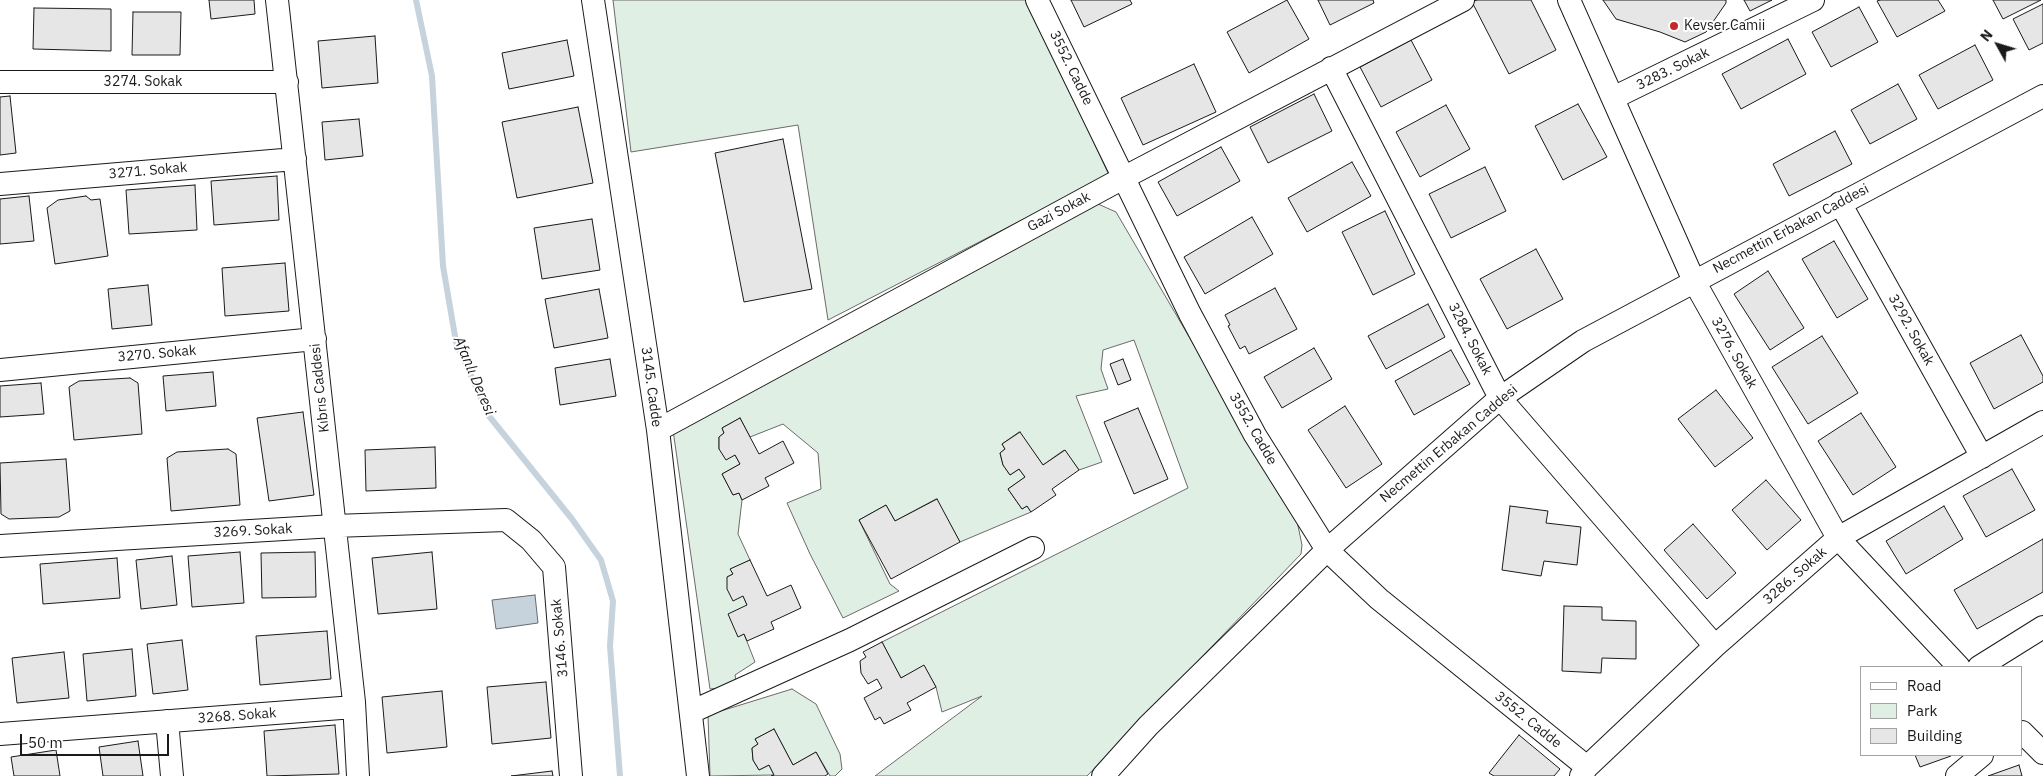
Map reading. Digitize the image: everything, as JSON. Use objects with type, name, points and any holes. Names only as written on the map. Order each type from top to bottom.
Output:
[{"type":"street","name":"Kıbrıs Caddesi","points":[[277,0],[354,708],[358,776]]},
{"type":"street","name":"3145. Cadde","points":[[593,0],[658,430],[698,776]]},
{"type":"street","name":"3552. Cadde","points":[[1037,0],[1125,177],[1190,314],[1255,435],[1327,550],[1378,599],[1584,772]]},
{"type":"street","name":"Gazi Sokak","points":[[658,430],[1125,177],[1463,0]]},
{"type":"street","name":"3276. Sokak","points":[[1569,0],[1694,281],[1838,538],[1958,666]]},
{"type":"street","name":"3283. Sokak","points":[[1613,98],[1813,0]]},
{"type":"street","name":"3284. Sokak","points":[[1331,68],[1500,398],[1715,646]]},
{"type":"street","name":"3274. Sokak","points":[[0,82],[287,82]]},
{"type":"street","name":"Necmettin Erbakan Caddesi","points":[[1102,776],[1148,726],[1327,550],[1500,398],[1583,341],[2043,96]]},
{"type":"street","name":"3271. Sokak","points":[[0,184],[295,159]]},
{"type":"street","name":"3292. Sokak","points":[[1840,203],[1982,457]]},
{"type":"street","name":"3270. Sokak","points":[[0,370],[315,339]]},
{"type":"street","name":"3286. Sokak","points":[[1584,772],[1715,646],[1838,538],[2043,422]]},
{"type":"street","name":"3269. Sokak","points":[[0,546],[334,526],[506,520]]},
{"type":"street","name":"3146. Sokak","points":[[506,520],[531,540],[554,567],[571,776]]},
{"type":"street","points":[[691,712],[850,640],[1033,548]]},
{"type":"street","points":[[1981,666],[2043,627]]},
{"type":"street","name":"3268. Sokak","points":[[0,734],[354,708]]},
{"type":"street","points":[[167,721],[172,776]]},
{"type":"street","points":[[2023,733],[2043,753]]},
{"type":"street","points":[[1957,776],[1981,756]]},
{"type":"green space","points":[[613,0],[1028,0],[1109,175],[828,320],[798,125],[631,152]]},
{"type":"green space","points":[[1098,204],[1116,212],[1297,521],[1302,545],[1301,554],[1087,776],[875,776],[982,696],[942,712],[936,687],[924,666],[901,678],[882,642],[1188,488],[1134,340],[1103,350],[1101,369],[1108,389],[1076,396],[1102,462],[1079,470],[1064,450],[1043,465],[1019,432],[1002,444],[1005,449],[1000,453],[1003,465],[1010,475],[1019,469],[1025,477],[1008,489],[1022,509],[1027,506],[1031,512],[960,542],[936,499],[895,521],[886,505],[859,520],[890,584],[899,591],[843,618],[810,554],[787,503],[821,489],[818,453],[783,424],[750,437],[740,418],[722,428],[724,433],[719,437],[719,449],[735,455],[740,464],[722,474],[733,495],[739,493],[742,500],[738,534],[750,560],[731,569],[733,574],[727,577],[743,596],[747,605],[739,636],[744,634],[755,662],[735,675],[737,686],[710,689],[673,430]]},
{"type":"green space","points":[[792,689],[816,704],[840,754],[842,769],[835,776],[830,776],[816,752],[793,765],[774,729],[755,739],[758,744],[752,748],[753,760],[759,770],[769,765],[774,775],[710,776],[708,715]]},
{"type":"shaded area","points":[[535,595],[538,623],[496,629],[492,600]]},
{"type":"building","points":[[209,0],[254,0],[255,14],[211,19]]},
{"type":"building","points":[[1071,0],[1130,0],[1132,4],[1084,27]]},
{"type":"building","points":[[1287,0],[1309,39],[1249,73],[1227,32]]},
{"type":"building","points":[[1318,0],[1373,0],[1374,3],[1330,25]]},
{"type":"building","points":[[1477,0],[1531,0],[1556,50],[1509,74],[1472,2]]},
{"type":"building","name":"Kevser Camii","points":[[1603,0],[1726,0],[1726,3],[1706,32],[1685,42],[1660,32],[1616,19]]},
{"type":"building","points":[[1744,0],[1772,0],[1750,11]]},
{"type":"building","points":[[1938,0],[1945,11],[1897,37],[1877,1]]},
{"type":"building","points":[[1993,0],[2041,0],[2003,19]]},
{"type":"building","points":[[2043,4],[2043,43],[2029,50],[2013,19]]},
{"type":"building","points":[[1859,7],[1878,42],[1831,67],[1812,32]]},
{"type":"building","points":[[34,8],[111,9],[111,51],[33,49]]},
{"type":"building","points":[[133,12],[181,12],[180,55],[132,55]]},
{"type":"building","points":[[375,36],[378,83],[322,88],[318,41]]},
{"type":"building","points":[[1788,39],[1806,74],[1741,109],[1722,74]]},
{"type":"building","points":[[567,40],[574,76],[509,89],[502,53]]},
{"type":"building","points":[[1411,40],[1432,80],[1381,107],[1360,67]]},
{"type":"building","points":[[1975,45],[1993,80],[1938,109],[1919,75]]},
{"type":"building","points":[[1194,64],[1216,112],[1143,145],[1121,98]]},
{"type":"building","points":[[1898,84],[1917,119],[1870,144],[1851,110]]},
{"type":"building","points":[[1314,94],[1332,131],[1268,163],[1250,127]]},
{"type":"building","points":[[10,96],[16,153],[0,155],[0,97]]},
{"type":"building","points":[[1578,104],[1607,157],[1563,180],[1535,126]]},
{"type":"building","points":[[1446,105],[1470,149],[1420,177],[1396,132]]},
{"type":"building","points":[[578,107],[593,183],[517,198],[502,122]]},
{"type":"building","points":[[359,119],[363,156],[325,160],[322,122]]},
{"type":"building","points":[[1835,131],[1852,164],[1789,196],[1773,164]]},
{"type":"building","points":[[783,139],[812,289],[744,302],[715,153]]},
{"type":"building","points":[[1221,147],[1240,181],[1177,216],[1158,182]]},
{"type":"building","points":[[1352,162],[1371,196],[1307,232],[1288,198]]},
{"type":"building","points":[[1485,167],[1506,211],[1451,238],[1429,194]]},
{"type":"building","points":[[277,176],[279,220],[214,225],[211,181]]},
{"type":"building","points":[[195,185],[197,230],[129,234],[126,190]]},
{"type":"building","points":[[29,196],[34,241],[0,244],[0,199]]},
{"type":"building","points":[[86,196],[91,200],[100,199],[108,256],[55,264],[47,208],[58,200]]},
{"type":"building","points":[[1385,211],[1415,274],[1373,295],[1342,232]]},
{"type":"building","points":[[1252,217],[1273,254],[1205,294],[1184,257]]},
{"type":"building","points":[[592,219],[600,270],[542,279],[534,228]]},
{"type":"building","points":[[1834,241],[1868,299],[1837,318],[1802,259]]},
{"type":"building","points":[[1536,249],[1563,299],[1507,329],[1480,279]]},
{"type":"building","points":[[285,263],[289,311],[225,316],[222,268]]},
{"type":"building","points":[[1768,271],[1804,328],[1770,350],[1734,294]]},
{"type":"building","points":[[148,285],[152,325],[112,329],[108,289]]},
{"type":"building","points":[[1275,288],[1297,329],[1249,354],[1245,346],[1240,349],[1228,326],[1230,325],[1225,315]]},
{"type":"building","points":[[599,289],[608,338],[554,348],[545,299]]},
{"type":"building","points":[[1428,304],[1445,337],[1386,369],[1368,336]]},
{"type":"building","points":[[2021,335],[2043,376],[2043,382],[1994,409],[1970,363]]},
{"type":"building","points":[[1822,336],[1858,393],[1808,424],[1772,367]]},
{"type":"building","points":[[1314,348],[1332,379],[1282,408],[1264,377]]},
{"type":"building","points":[[1451,350],[1470,384],[1414,415],[1395,381]]},
{"type":"building","points":[[610,359],[616,396],[560,405],[555,368]]},
{"type":"building","points":[[1123,359],[1131,380],[1118,385],[1110,364]]},
{"type":"building","points":[[213,372],[216,406],[166,411],[163,376]]},
{"type":"building","points":[[130,378],[138,383],[142,434],[74,440],[69,387],[79,381]]},
{"type":"building","points":[[41,383],[44,414],[0,417],[0,386]]},
{"type":"building","points":[[1716,390],[1753,438],[1715,467],[1678,419]]},
{"type":"building","points":[[1345,406],[1382,464],[1346,488],[1308,430]]},
{"type":"building","points":[[1138,408],[1168,479],[1134,494],[1104,422]]},
{"type":"building","points":[[303,412],[314,495],[269,501],[257,418]]},
{"type":"building","points":[[1861,413],[1896,467],[1853,495],[1818,441]]},
{"type":"building","points":[[740,418],[759,454],[783,441],[794,463],[765,478],[769,486],[742,500],[739,493],[733,495],[722,474],[740,464],[735,455],[726,460],[719,449],[719,437],[724,433],[722,428]]},
{"type":"building","points":[[1020,432],[1043,465],[1065,450],[1079,470],[1052,489],[1056,495],[1031,512],[1027,506],[1022,509],[1008,489],[1025,477],[1019,469],[1010,475],[1003,465],[1000,453],[1005,449],[1002,444]]},
{"type":"building","points":[[435,447],[436,488],[366,491],[365,450]]},
{"type":"building","points":[[228,449],[236,454],[240,505],[171,511],[167,458],[177,452]]},
{"type":"building","points":[[66,459],[70,511],[59,517],[9,519],[1,514],[0,463]]},
{"type":"building","points":[[2012,469],[2035,510],[1986,537],[1963,496]]},
{"type":"building","points":[[1766,480],[1801,520],[1767,550],[1732,510]]},
{"type":"building","points":[[937,499],[960,542],[891,579],[859,520],[886,505],[895,521]]},
{"type":"building","points":[[1510,506],[1548,511],[1546,523],[1581,527],[1577,565],[1544,561],[1541,576],[1502,570]]},
{"type":"building","points":[[1944,506],[1963,539],[1906,574],[1886,541]]},
{"type":"building","points":[[1693,524],[1736,573],[1707,599],[1664,550]]},
{"type":"building","points":[[2043,539],[2043,592],[1977,629],[1954,590]]},
{"type":"building","points":[[240,552],[244,603],[192,607],[188,556]]},
{"type":"building","points":[[315,552],[316,597],[262,598],[261,553]]},
{"type":"building","points":[[432,552],[437,609],[378,614],[372,558]]},
{"type":"building","points":[[172,556],[177,605],[141,609],[136,560]]},
{"type":"building","points":[[117,558],[120,598],[43,604],[40,564]]},
{"type":"building","points":[[750,560],[767,596],[791,585],[801,608],[771,622],[774,629],[747,641],[744,634],[738,637],[728,614],[747,605],[743,596],[733,601],[727,589],[727,577],[733,574],[730,569]]},
{"type":"building","points":[[1564,606],[1602,607],[1602,620],[1636,621],[1636,659],[1602,658],[1601,673],[1562,671]]},
{"type":"building","points":[[327,631],[331,679],[260,685],[256,636]]},
{"type":"building","points":[[182,640],[188,690],[153,694],[147,644]]},
{"type":"building","points":[[882,642],[901,678],[924,665],[936,687],[907,703],[911,710],[884,724],[880,717],[875,720],[864,698],[882,688],[877,679],[868,684],[861,673],[860,661],[866,657],[863,652]]},
{"type":"building","points":[[132,649],[136,696],[87,701],[83,654]]},
{"type":"building","points":[[64,652],[69,698],[17,703],[12,658]]},
{"type":"building","points":[[546,682],[551,738],[492,744],[487,687]]},
{"type":"building","points":[[442,691],[447,747],[387,753],[382,697]]},
{"type":"building","points":[[335,725],[339,774],[267,776],[264,731]]},
{"type":"building","points":[[774,729],[793,765],[816,752],[828,774],[825,776],[771,776],[774,775],[769,765],[759,770],[753,760],[752,748],[758,744],[755,739]]},
{"type":"building","points":[[1519,735],[1560,769],[1554,776],[1494,776],[1489,773]]},
{"type":"building","points":[[138,741],[143,776],[103,776],[99,747]]},
{"type":"building","points":[[56,750],[60,776],[14,776],[11,757]]},
{"type":"building","points":[[1915,756],[1951,756],[1920,767]]},
{"type":"building","points":[[2019,765],[2022,776],[1988,776]]},
{"type":"building","points":[[552,771],[553,776],[511,776]]},
{"type":"waterway","name":"Afanlı Deresi","points":[[416,0],[432,76],[443,266],[456,342],[489,416],[572,519],[601,560],[613,601],[610,646],[620,776]]},
{"type":"place","name":"Kevser Camii","points":[[1674,26]]}]
